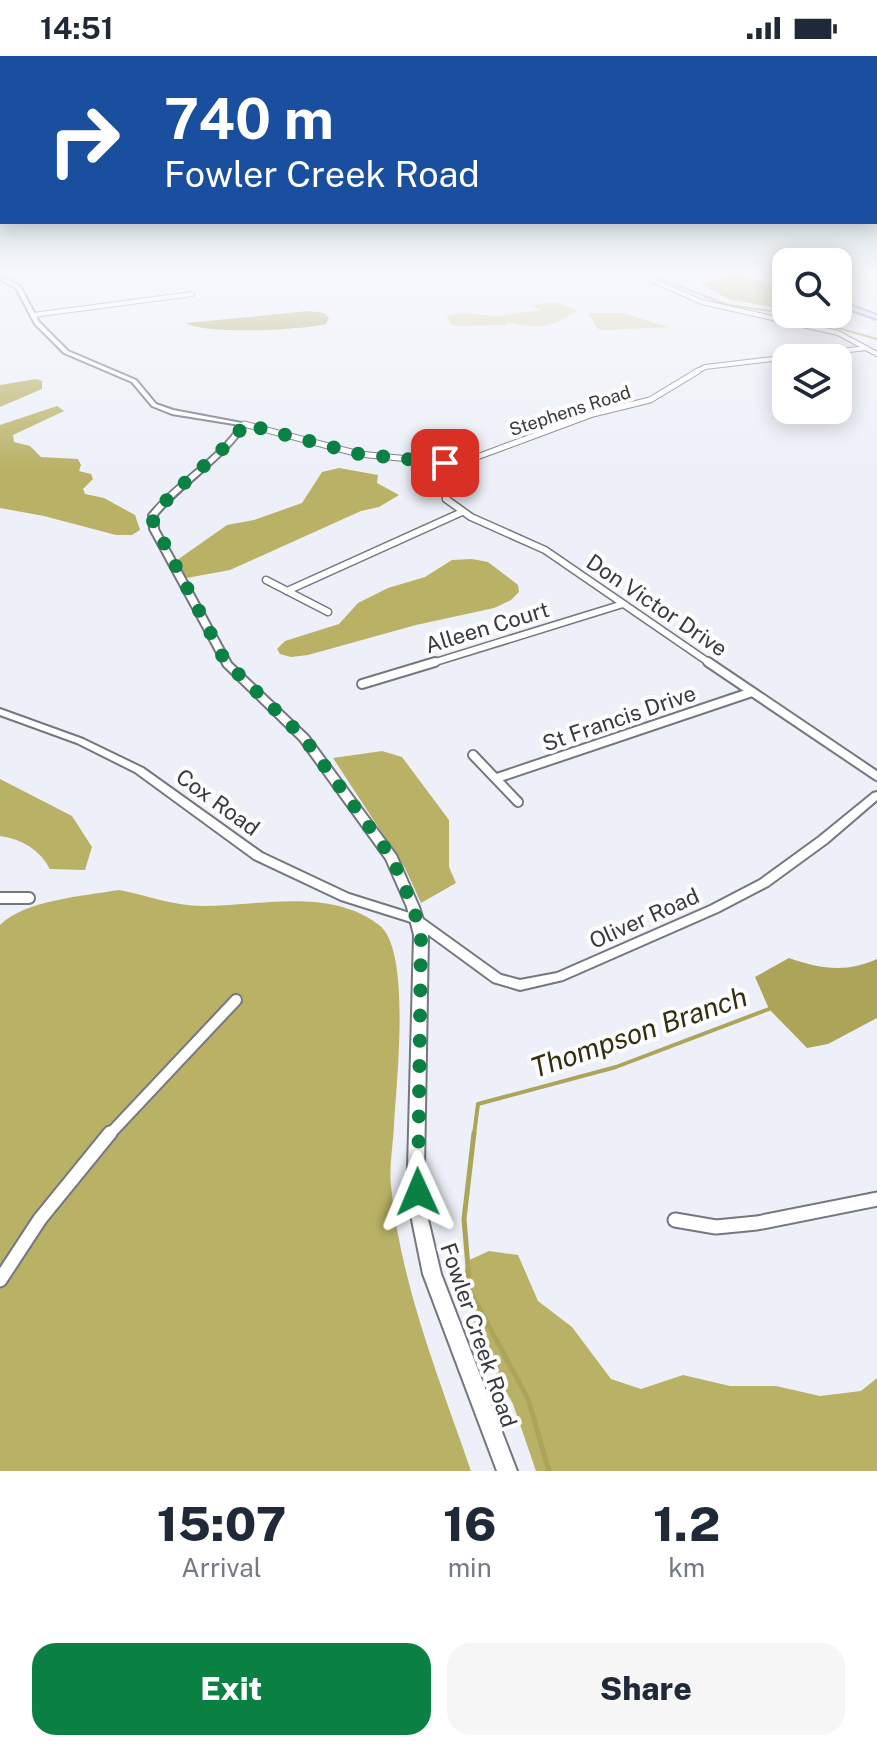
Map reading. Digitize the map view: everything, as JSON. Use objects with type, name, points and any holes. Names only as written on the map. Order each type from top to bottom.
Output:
[{"type":"main road","name":"Stephens Road","points":[[54,338],[66,352],[134,381],[154,405],[172,412],[244,424]]},
{"type":"main road","name":"Fowler Creek Road","points":[[244,424],[210,463],[161,504],[153,515],[154,529],[222,656],[237,676],[304,738],[344,788],[392,858],[413,907],[421,935],[416,1169],[419,1215],[437,1289],[507,1471]]},
{"type":"street","points":[[845,338],[877,354]]},
{"type":"street","name":"Stephens Road","points":[[244,424],[359,454],[449,463],[477,457],[593,414],[650,400],[705,367],[866,348]]},
{"type":"street","name":"Don Victor Drive","points":[[449,463],[438,475],[437,486],[444,498],[462,512],[533,543],[877,776]]},
{"type":"street","points":[[287,591],[462,512]]},
{"type":"street","points":[[266,580],[328,612]]},
{"type":"street","name":"Alleen Court","points":[[362,684],[623,604]]},
{"type":"street","name":"St Francis Drive","points":[[497,778],[752,692]]},
{"type":"street","name":"Cox Road","points":[[0,712],[80,741],[139,770],[222,833],[273,863],[345,897],[415,919]]},
{"type":"street","points":[[473,755],[518,802]]},
{"type":"street","name":"Oliver Road","points":[[415,919],[497,979],[520,985],[538,983],[559,977],[702,915],[764,883],[875,799]]},
{"type":"street","points":[[0,898],[29,898]]},
{"type":"street","points":[[0,1280],[40,1219],[130,1109],[236,1000]]},
{"type":"street","points":[[675,1220],[716,1227],[757,1223],[877,1199]]},
{"type":"shaded area","points":[[36,379],[42,381],[42,389],[0,407],[0,385]]},
{"type":"shaded area","points":[[57,406],[64,411],[13,435],[14,442],[30,446],[41,457],[78,459],[81,465],[79,471],[91,474],[93,479],[83,489],[85,494],[104,498],[135,515],[140,530],[132,535],[116,535],[0,508],[0,425]]},
{"type":"shaded area","points":[[339,468],[378,475],[377,483],[399,495],[379,507],[361,511],[230,570],[181,579],[173,565],[180,558],[227,525],[254,520],[302,503],[322,472]]},
{"type":"shaded area","points":[[452,560],[488,562],[518,585],[519,592],[511,600],[494,608],[416,625],[308,655],[291,657],[280,654],[277,649],[285,641],[339,624],[358,603],[388,588],[425,577]]},
{"type":"shaded area","points":[[382,751],[402,757],[449,820],[449,867],[456,883],[421,903],[405,868],[333,758]]},
{"type":"shaded area","points":[[0,779],[72,816],[92,847],[85,870],[50,869],[30,846],[0,836]]},
{"type":"shaded area","points":[[119,890],[192,906],[294,901],[339,906],[360,913],[379,925],[389,939],[396,961],[400,1020],[390,1171],[396,1223],[412,1296],[471,1471],[0,1471],[0,925],[39,905]]},
{"type":"shaded area","points":[[789,958],[833,968],[855,966],[877,959],[877,1018],[828,1044],[807,1048],[769,1009],[755,977]]},
{"type":"shaded area","points":[[489,1251],[518,1255],[538,1301],[572,1327],[611,1379],[641,1389],[683,1375],[730,1386],[776,1386],[820,1396],[861,1391],[877,1378],[877,1471],[536,1471],[513,1404],[478,1342],[462,1286],[467,1261]]},
{"type":"waterway","name":"Thompson Branch","points":[[474,1135],[478,1104],[616,1067],[769,1009]]},
{"type":"waterway","name":"Thompson Branch","points":[[474,1133],[464,1219],[470,1291],[528,1399],[549,1471]]},
{"type":"route","points":[[418,1192],[421,935],[413,907],[392,858],[323,760],[277,710],[237,676],[222,656],[154,529],[153,515],[161,504],[210,463],[244,424],[359,454],[445,463]]}]
